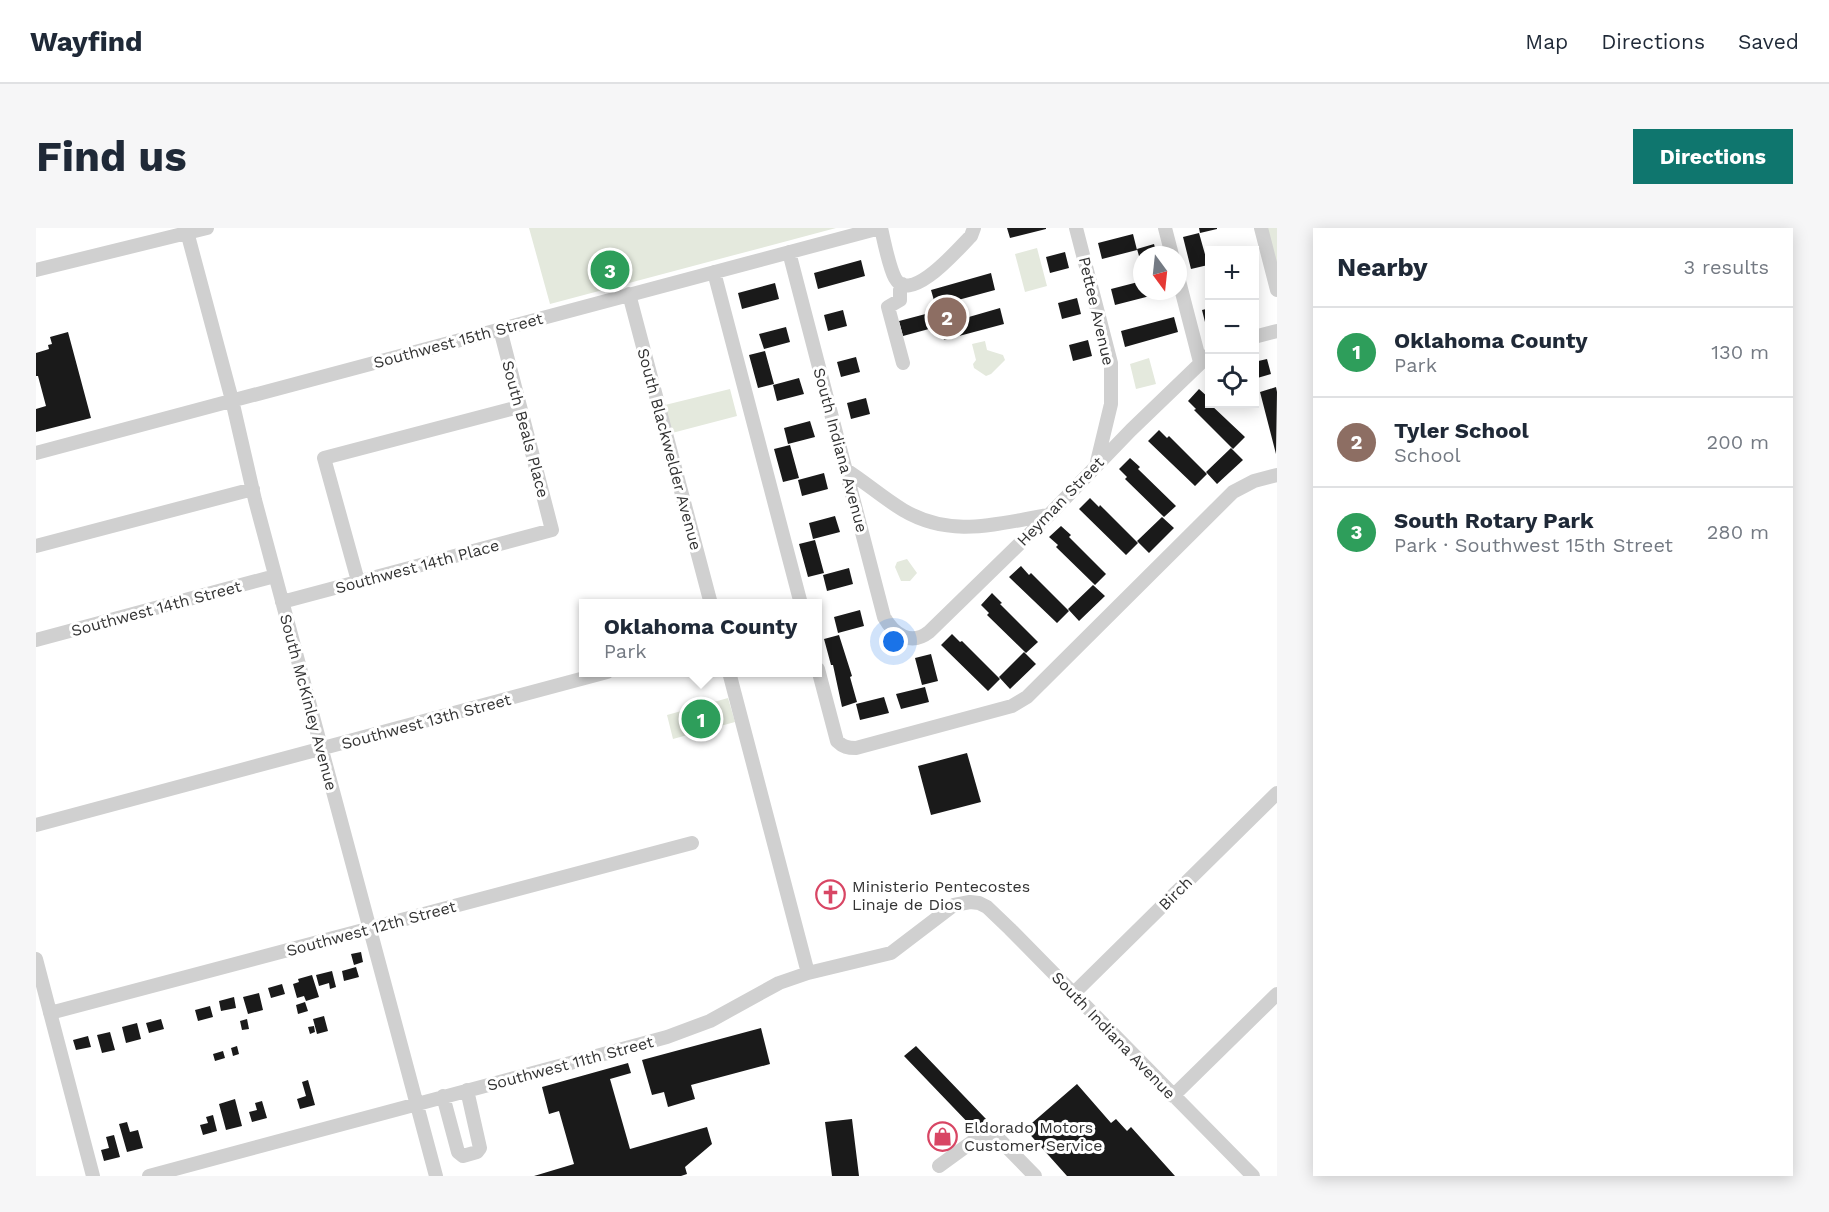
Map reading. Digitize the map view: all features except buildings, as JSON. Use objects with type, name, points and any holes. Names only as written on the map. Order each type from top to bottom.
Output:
[{"type":"street","points":[[36,270],[187,231],[207,228]]},
{"type":"street","points":[[880,228],[895,278],[902,284],[915,285],[922,282],[971,236],[974,228]]},
{"type":"street","name":"Southwest 15th Street","points":[[36,453],[880,228]]},
{"type":"street","name":"Pettee Avenue","points":[[1076,228],[1111,363],[1111,404],[1097,464]]},
{"type":"street","points":[[1165,228],[1170,246]]},
{"type":"street","points":[[1261,228],[1277,290]]},
{"type":"street","name":"South McKinley Avenue","points":[[187,231],[232,400],[275,576],[436,1176]]},
{"type":"street","name":"South Indiana Avenue","points":[[789,252],[885,617],[894,633],[907,639]]},
{"type":"street","points":[[714,272],[800,599]]},
{"type":"street","points":[[902,284],[900,300],[888,307],[903,363]]},
{"type":"street","name":"South Blackwelder Avenue","points":[[629,294],[710,599]]},
{"type":"street","points":[[1186,300],[1205,358]]},
{"type":"street","name":"South Beals Place","points":[[500,329],[552,530]]},
{"type":"street","points":[[1259,336],[1277,331]]},
{"type":"street","name":"Heyman Street","points":[[907,639],[920,637],[929,632],[1205,358]]},
{"type":"street","points":[[358,581],[324,458],[519,407]]},
{"type":"street","points":[[846,470],[904,511],[931,522],[984,527],[1049,514]]},
{"type":"street","points":[[820,677],[837,741],[844,747],[850,748],[1012,706],[1027,697],[1233,492],[1254,481],[1277,475]]},
{"type":"street","points":[[36,546],[253,489]]},
{"type":"street","name":"Southwest 14th Place","points":[[282,602],[552,530]]},
{"type":"street","name":"Southwest 14th Street","points":[[36,640],[275,576]]},
{"type":"street","name":"Southwest 13th Street","points":[[36,825],[588,677]]},
{"type":"street","points":[[730,677],[808,973]]},
{"type":"street","name":"Birch","points":[[1074,993],[1277,793]]},
{"type":"street","name":"Southwest 12th Street","points":[[50,1013],[692,843]]},
{"type":"street","name":"South Indiana Avenue","points":[[970,902],[987,907],[1253,1176]]},
{"type":"street","name":"Southwest 11th Street","points":[[149,1176],[675,1035],[710,1021],[780,983],[808,973],[891,953],[954,905],[970,902]]},
{"type":"street","points":[[36,959],[93,1176]]},
{"type":"street","points":[[1173,1096],[1277,994]]},
{"type":"street","points":[[443,1096],[458,1152],[463,1156],[477,1152],[480,1148],[467,1090]]},
{"type":"street","points":[[939,1166],[972,1142],[995,1135],[1035,1176]]},
{"type":"shaded area","points":[[529,228],[836,228],[550,304]]},
{"type":"shaded area","points":[[1266,228],[1277,228],[1277,270]]},
{"type":"shaded area","points":[[1037,248],[1047,286],[1025,292],[1015,254]]},
{"type":"shaded area","points":[[985,341],[987,350],[1003,355],[1005,360],[986,376],[974,368],[973,364],[976,360],[972,344]]},
{"type":"shaded area","points":[[1149,358],[1156,384],[1136,389],[1130,364]]},
{"type":"shaded area","points":[[730,389],[737,416],[672,433],[665,405]]},
{"type":"shaded area","points":[[907,559],[917,573],[910,581],[901,581],[895,567],[897,562]]},
{"type":"shaded area","points":[[728,698],[735,722],[673,739],[667,715]]},
{"type":"place","name":"South Rotary Park","points":[[610,270]]},
{"type":"place","name":"Tyler School","points":[[947,317]]},
{"type":"place","name":"Oklahoma County","points":[[701,719]]},
{"type":"place","name":"Ministerio Pentecostes Linaje de Dios","points":[[831,895]]},
{"type":"place","name":"Eldorado Motors Customer Service","points":[[943,1136]]}]
